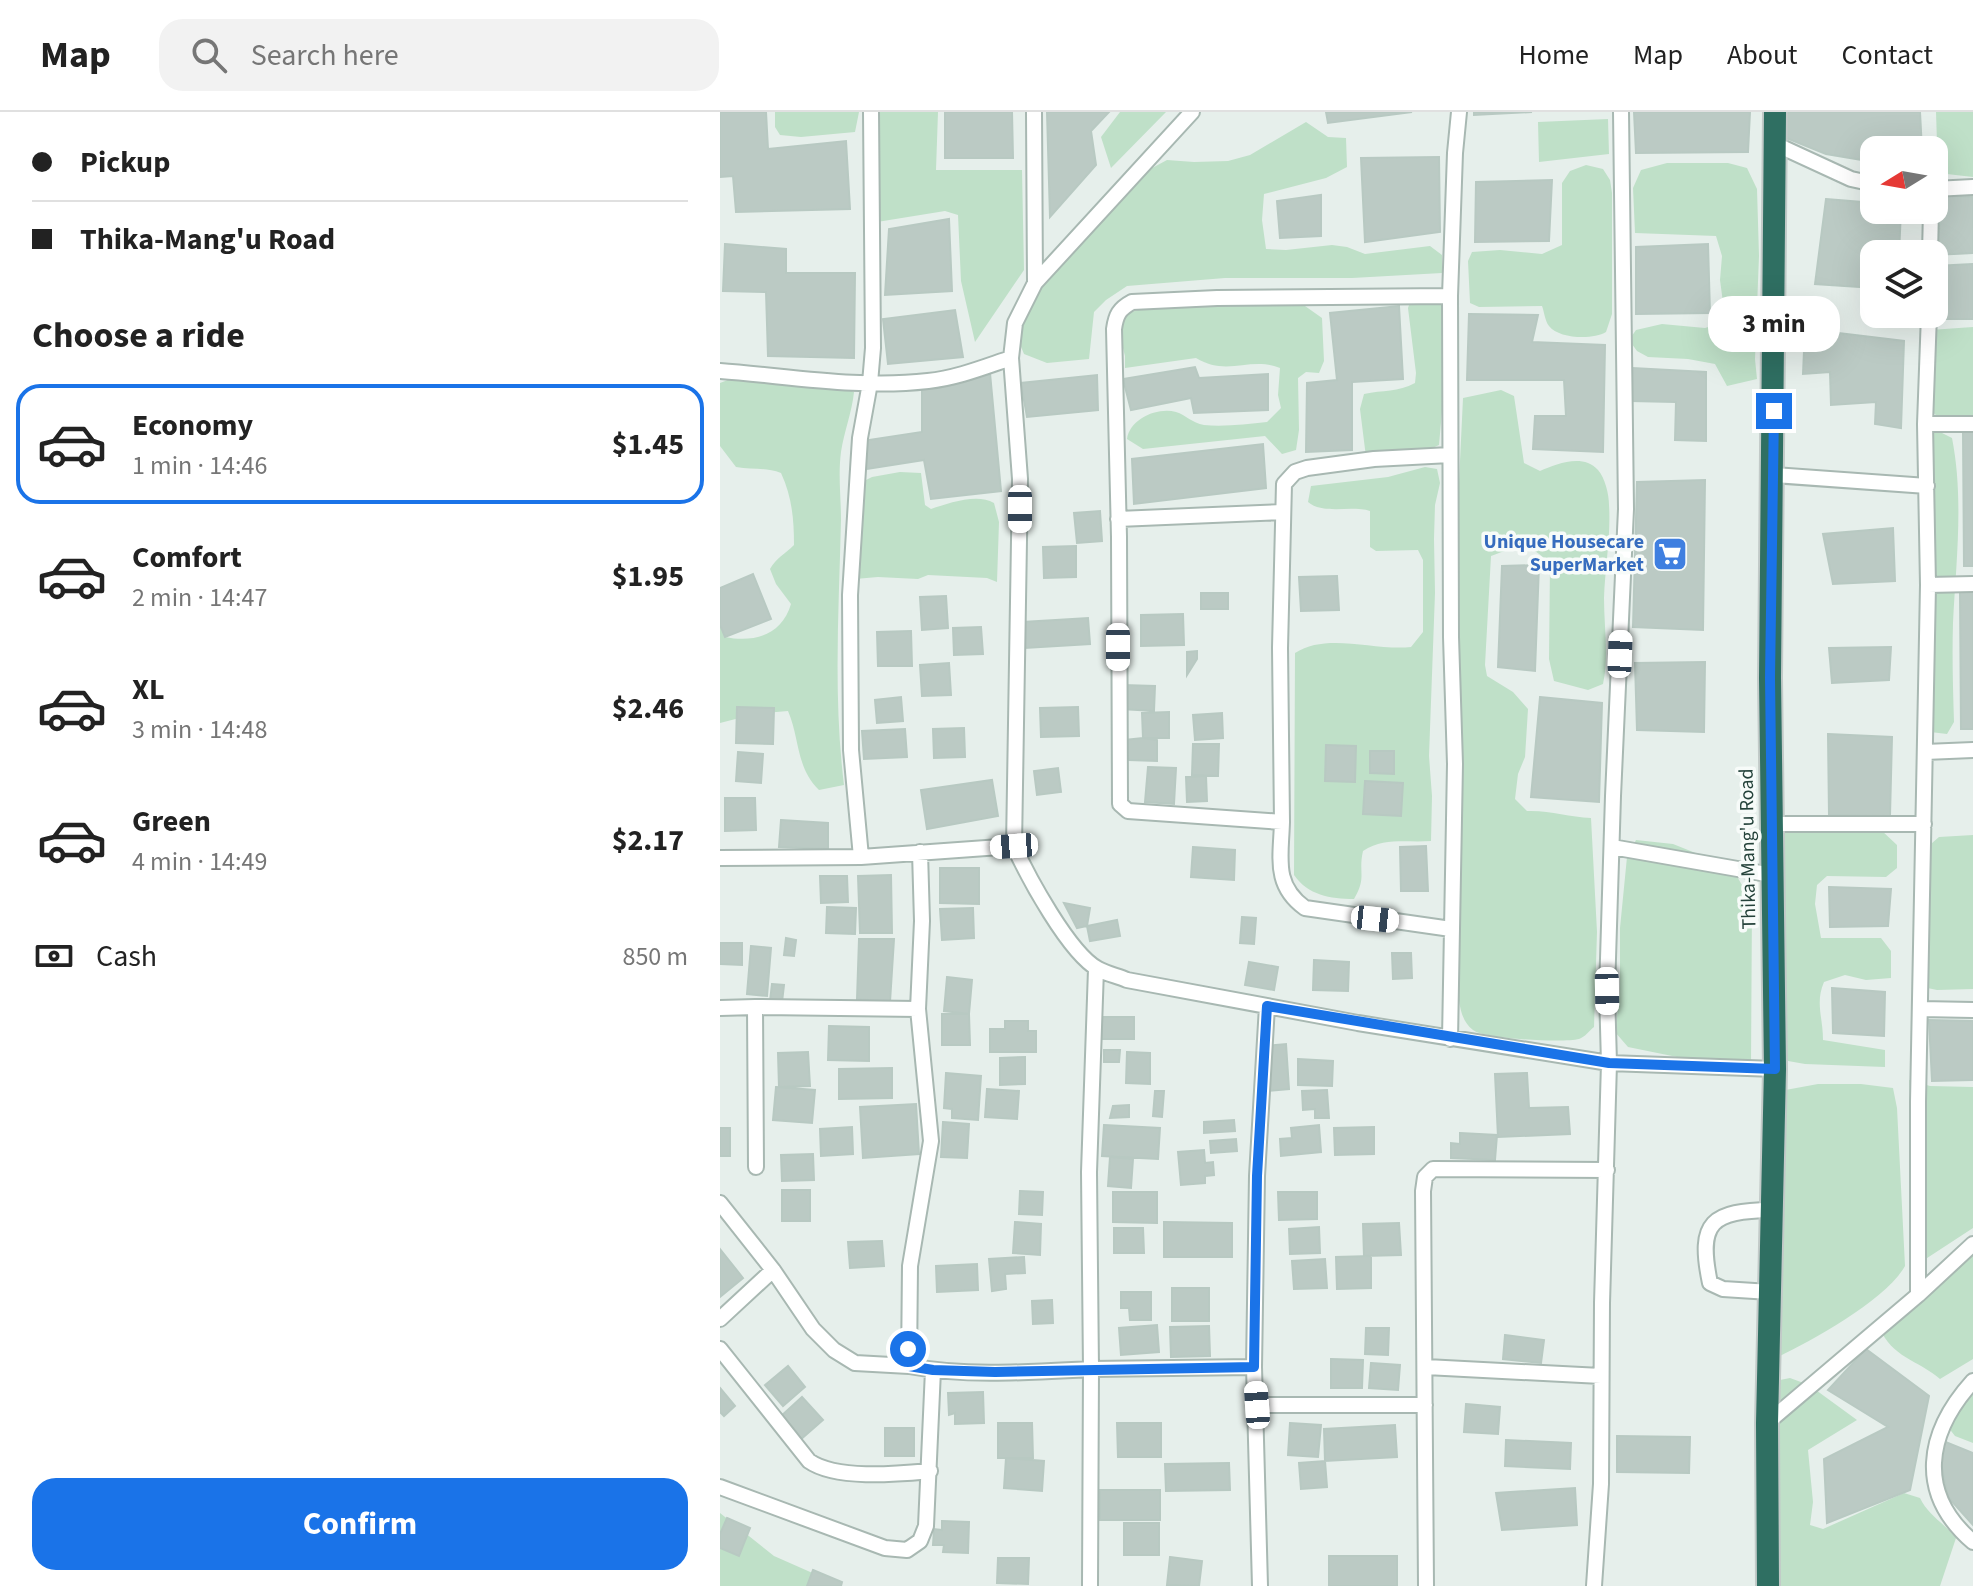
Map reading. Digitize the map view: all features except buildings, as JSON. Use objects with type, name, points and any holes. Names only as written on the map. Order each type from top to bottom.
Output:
[{"type":"highway","name":"Thika-Mang'u Road","points":[[1768,1586],[1767,1423],[1775,1069],[1770,678],[1775,112]]},
{"type":"street","points":[[861,857],[851,750],[850,595],[860,438],[870,383],[875,304],[871,112]]},
{"type":"street","points":[[1034,112],[1035,283]]},
{"type":"street","points":[[1192,112],[1035,283],[1015,323],[1011,358],[1020,479],[1014,846],[1029,878],[1061,927],[1096,969],[1127,980],[1450,1039],[1609,1063],[1775,1069]]},
{"type":"street","points":[[1450,1039],[1455,764],[1451,637],[1450,296],[1459,112]]},
{"type":"street","points":[[1594,1586],[1601,1484],[1609,1063],[1607,991],[1626,509],[1621,112]]},
{"type":"street","points":[[1775,144],[1860,181]]},
{"type":"street","points":[[1948,188],[1973,187]]},
{"type":"street","points":[[1282,822],[1128,811],[1120,804],[1116,315],[1122,307],[1132,302],[1450,296]]},
{"type":"street","points":[[1918,1295],[1918,1102],[1928,585],[1925,424],[1928,328]]},
{"type":"street","points":[[720,371],[870,383],[909,383],[955,377],[1011,358]]},
{"type":"street","points":[[1925,424],[1973,424]]},
{"type":"street","points":[[1450,455],[1362,461],[1295,472],[1284,484],[1280,648],[1281,875],[1287,892],[1305,908],[1451,929]]},
{"type":"street","points":[[1773,475],[1927,486]]},
{"type":"street","points":[[1118,519],[1283,512]]},
{"type":"street","points":[[1928,585],[1973,584]]},
{"type":"street","points":[[1925,752],[1973,750]]},
{"type":"street","points":[[1772,824],[1924,824]]},
{"type":"street","points":[[720,858],[861,857],[1014,846]]},
{"type":"street","points":[[1612,847],[1772,875]]},
{"type":"street","points":[[909,1366],[910,1266],[931,1141],[918,1009],[922,921],[920,852]]},
{"type":"street","points":[[1090,1586],[1089,1172],[1096,969]]},
{"type":"street","points":[[1260,1586],[1254,1367],[1257,1176],[1267,1006]]},
{"type":"street","points":[[755,1007],[756,1167]]},
{"type":"street","points":[[720,1008],[918,1009]]},
{"type":"street","points":[[1921,1009],[1973,1010]]},
{"type":"street","points":[[1426,1586],[1423,1191],[1429,1172],[1433,1169],[1485,1168],[1607,1170]]},
{"type":"street","points":[[720,1203],[773,1270],[813,1329],[847,1360],[864,1365],[995,1372],[1254,1367]]},
{"type":"street","points":[[1770,1292],[1723,1289],[1710,1283],[1706,1265],[1706,1235],[1715,1219],[1730,1213],[1772,1210]]},
{"type":"street","points":[[1767,1423],[1918,1295],[1973,1244]]},
{"type":"street","points":[[720,1319],[773,1270]]},
{"type":"street","points":[[720,1349],[800,1450],[818,1467],[881,1474],[930,1471]]},
{"type":"street","points":[[1426,1367],[1601,1376]]},
{"type":"street","points":[[720,1487],[885,1548],[907,1550],[920,1541],[926,1526],[933,1370]]},
{"type":"street","points":[[1973,1381],[1948,1413],[1936,1444],[1932,1468],[1945,1512],[1973,1542]]},
{"type":"street","points":[[1257,1405],[1425,1405]]},
{"type":"green space","points":[[775,112],[859,112],[855,132],[801,137],[780,135],[775,127]]},
{"type":"green space","points":[[877,112],[938,112],[936,170],[1022,170],[1024,270],[975,342],[961,281],[958,215],[945,211],[877,222]]},
{"type":"green space","points":[[1120,112],[1166,112],[1111,168],[1101,137]]},
{"type":"green space","points":[[1936,112],[1973,112],[1973,177],[1948,174],[1948,136],[1937,136]]},
{"type":"green space","points":[[1608,119],[1609,154],[1539,162],[1538,122]]},
{"type":"green space","points":[[1306,122],[1328,137],[1346,138],[1347,167],[1326,178],[1264,194],[1262,220],[1266,249],[1332,245],[1365,254],[1430,246],[1442,255],[1442,273],[1352,278],[1225,278],[1127,286],[1094,312],[1089,359],[1047,363],[1024,354],[1015,332],[1023,307],[1141,174],[1167,160],[1228,161],[1250,155]]},
{"type":"green space","points":[[1667,163],[1728,163],[1747,168],[1757,189],[1757,379],[1727,386],[1715,364],[1648,357],[1637,351],[1629,340],[1636,330],[1662,324],[1705,328],[1718,324],[1724,310],[1720,280],[1722,256],[1716,236],[1635,233],[1633,188],[1641,170]]},
{"type":"green space","points":[[1586,165],[1603,169],[1610,180],[1612,193],[1612,314],[1606,332],[1585,337],[1560,334],[1549,326],[1542,306],[1479,307],[1470,303],[1468,261],[1472,252],[1500,250],[1542,254],[1562,245],[1562,183],[1570,171]]},
{"type":"green space","points":[[1413,293],[1443,296],[1446,365],[1439,445],[1428,450],[1366,457],[1360,409],[1364,394],[1415,383],[1408,308]]},
{"type":"green space","points":[[1288,301],[1305,306],[1322,318],[1324,361],[1319,373],[1306,372],[1298,378],[1299,430],[1296,450],[1282,454],[1265,436],[1143,449],[1127,439],[1139,420],[1161,411],[1176,412],[1204,425],[1227,425],[1267,422],[1281,408],[1278,395],[1280,368],[1269,365],[1218,366],[1196,358],[1125,368],[1117,325],[1125,314],[1158,304]]},
{"type":"green space","points":[[1973,327],[1973,416],[1936,415],[1923,405],[1930,330]]},
{"type":"green space","points":[[733,378],[789,382],[812,388],[845,388],[854,392],[842,444],[840,469],[838,685],[844,785],[819,790],[812,781],[802,763],[788,711],[755,714],[720,723],[720,623],[725,637],[746,639],[766,634],[781,623],[791,604],[776,584],[770,569],[794,545],[792,508],[781,473],[736,467],[720,446],[720,383]]},
{"type":"green space","points":[[1501,390],[1514,396],[1524,463],[1540,471],[1577,461],[1592,465],[1603,477],[1609,501],[1603,684],[1588,690],[1554,681],[1549,659],[1550,564],[1536,552],[1523,548],[1491,556],[1487,676],[1513,692],[1528,709],[1525,757],[1518,774],[1515,799],[1527,811],[1591,818],[1597,932],[1594,1027],[1581,1038],[1571,1040],[1507,1038],[1473,1030],[1463,1017],[1457,989],[1450,672],[1463,398]]},
{"type":"green space","points":[[1930,433],[1942,433],[1952,438],[1958,484],[1953,635],[1954,722],[1947,734],[1922,731],[1924,590],[1917,462],[1921,441]]},
{"type":"green space","points":[[1425,467],[1437,469],[1440,483],[1435,505],[1434,539],[1429,756],[1431,841],[1388,842],[1363,851],[1361,880],[1354,899],[1328,897],[1306,887],[1294,875],[1295,653],[1308,647],[1336,643],[1411,647],[1423,632],[1423,560],[1418,550],[1376,551],[1370,547],[1370,511],[1314,506],[1308,502],[1311,486],[1388,477]]},
{"type":"green space","points":[[900,472],[921,473],[925,505],[931,509],[971,499],[994,503],[999,522],[997,582],[987,578],[928,575],[918,579],[855,579],[864,481]]},
{"type":"green space","points":[[1790,826],[1881,830],[1897,845],[1897,868],[1886,877],[1827,876],[1817,885],[1815,904],[1821,938],[1881,938],[1891,951],[1891,978],[1866,980],[1845,975],[1824,982],[1820,997],[1823,1040],[1885,1050],[1885,1067],[1805,1064],[1788,1061],[1779,1050],[1780,838]]},
{"type":"green space","points":[[1973,835],[1973,989],[1937,990],[1918,986],[1924,850],[1939,837]]},
{"type":"green space","points":[[1636,840],[1673,844],[1723,864],[1734,871],[1752,903],[1751,1065],[1682,1058],[1628,1047],[1615,1032],[1627,857]]},
{"type":"green space","points":[[1909,1080],[1930,1086],[1973,1087],[1973,1228],[1921,1262]]},
{"type":"green space","points":[[1818,1084],[1893,1088],[1897,1108],[1905,1266],[1865,1306],[1776,1358],[1777,1292],[1782,1270],[1779,1259],[1780,1091]]},
{"type":"green space","points":[[1973,1251],[1973,1359],[1940,1379],[1898,1352],[1880,1328],[1900,1301]]},
{"type":"green space","points":[[1790,1378],[1809,1385],[1857,1420],[1808,1450],[1813,1502],[1810,1525],[1823,1529],[1904,1493],[1920,1498],[1956,1538],[1940,1586],[1774,1586],[1777,1396],[1780,1380]]},
{"type":"green space","points":[[1973,1382],[1973,1443],[1955,1436],[1948,1427]]},
{"type":"green space","points":[[720,1513],[774,1556],[842,1586],[720,1586]]},
{"type":"place","name":"Unique Housecare SuperMarket","points":[[1670,554]]},
{"type":"route","points":[[908,1349],[909,1366],[933,1370],[995,1372],[1254,1367],[1257,1176],[1267,1006],[1450,1039],[1609,1063],[1775,1069],[1770,678],[1774,411]]}]
